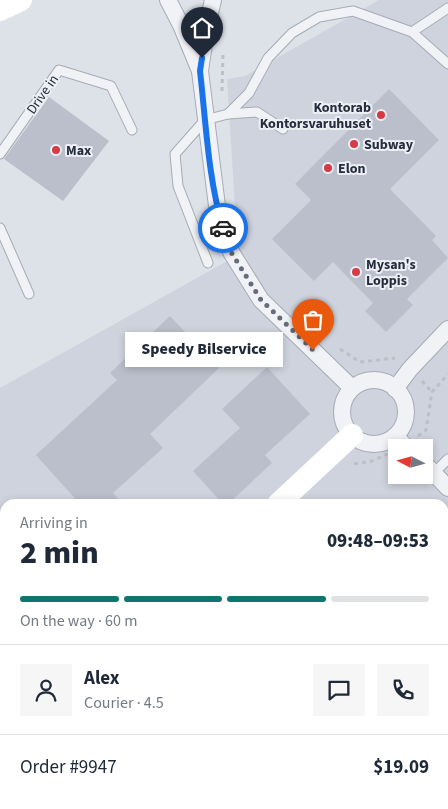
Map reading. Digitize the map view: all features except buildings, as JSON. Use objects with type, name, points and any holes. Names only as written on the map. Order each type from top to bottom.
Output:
[{"type":"street","points":[[0,10],[21,0]]},
{"type":"street","points":[[168,0],[200,71]]},
{"type":"street","points":[[213,0],[200,71],[217,206],[231,252],[261,300],[352,388]]},
{"type":"street","points":[[395,388],[410,369],[448,329]]},
{"type":"street","points":[[388,443],[369,443],[360,440],[352,435],[346,427],[342,417],[342,406],[352,388],[360,383],[369,380],[379,380],[388,383],[402,397],[405,412],[401,428],[402,439]]},
{"type":"street","points":[[283,499],[352,435]]},
{"type":"street","points":[[433,472],[448,488]]},
{"type":"lane","points":[[412,32],[448,8]]},
{"type":"lane","points":[[225,114],[249,93],[268,58],[292,33],[319,17],[353,11],[412,32],[448,64]]},
{"type":"lane","name":"Drive in","points":[[0,154],[59,70],[111,86],[132,130]]},
{"type":"lane","points":[[208,262],[178,186],[175,154],[206,120],[225,114],[258,112],[283,130]]},
{"type":"lane","points":[[0,228],[29,294]]},
{"type":"lane","points":[[433,466],[448,459]]},
{"type":"path","points":[[223,48],[225,114]]},
{"type":"path","points":[[337,347],[360,362],[396,358],[410,369],[432,392]]},
{"type":"path","points":[[409,439],[426,430],[432,392],[448,374]]},
{"type":"shaded area","points":[[379,0],[448,0],[448,499],[0,499],[0,388],[238,255],[227,79],[245,76]]},
{"type":"way so far","points":[[223,228],[231,252],[261,300],[313,350]]},
{"type":"place","name":"Kontorab Kontorsvaruhuset","points":[[381,115]]},
{"type":"place","name":"Subway","points":[[354,144]]},
{"type":"place","name":"Max","points":[[56,150]]},
{"type":"place","name":"Elon","points":[[328,168]]},
{"type":"place","name":"Mysan's Loppis","points":[[356,272]]},
{"type":"place","name":"Speedy Bilservice","points":[[313,350]]},
{"type":"route","points":[[202,58],[200,71],[211,165],[217,206],[223,228]]}]
